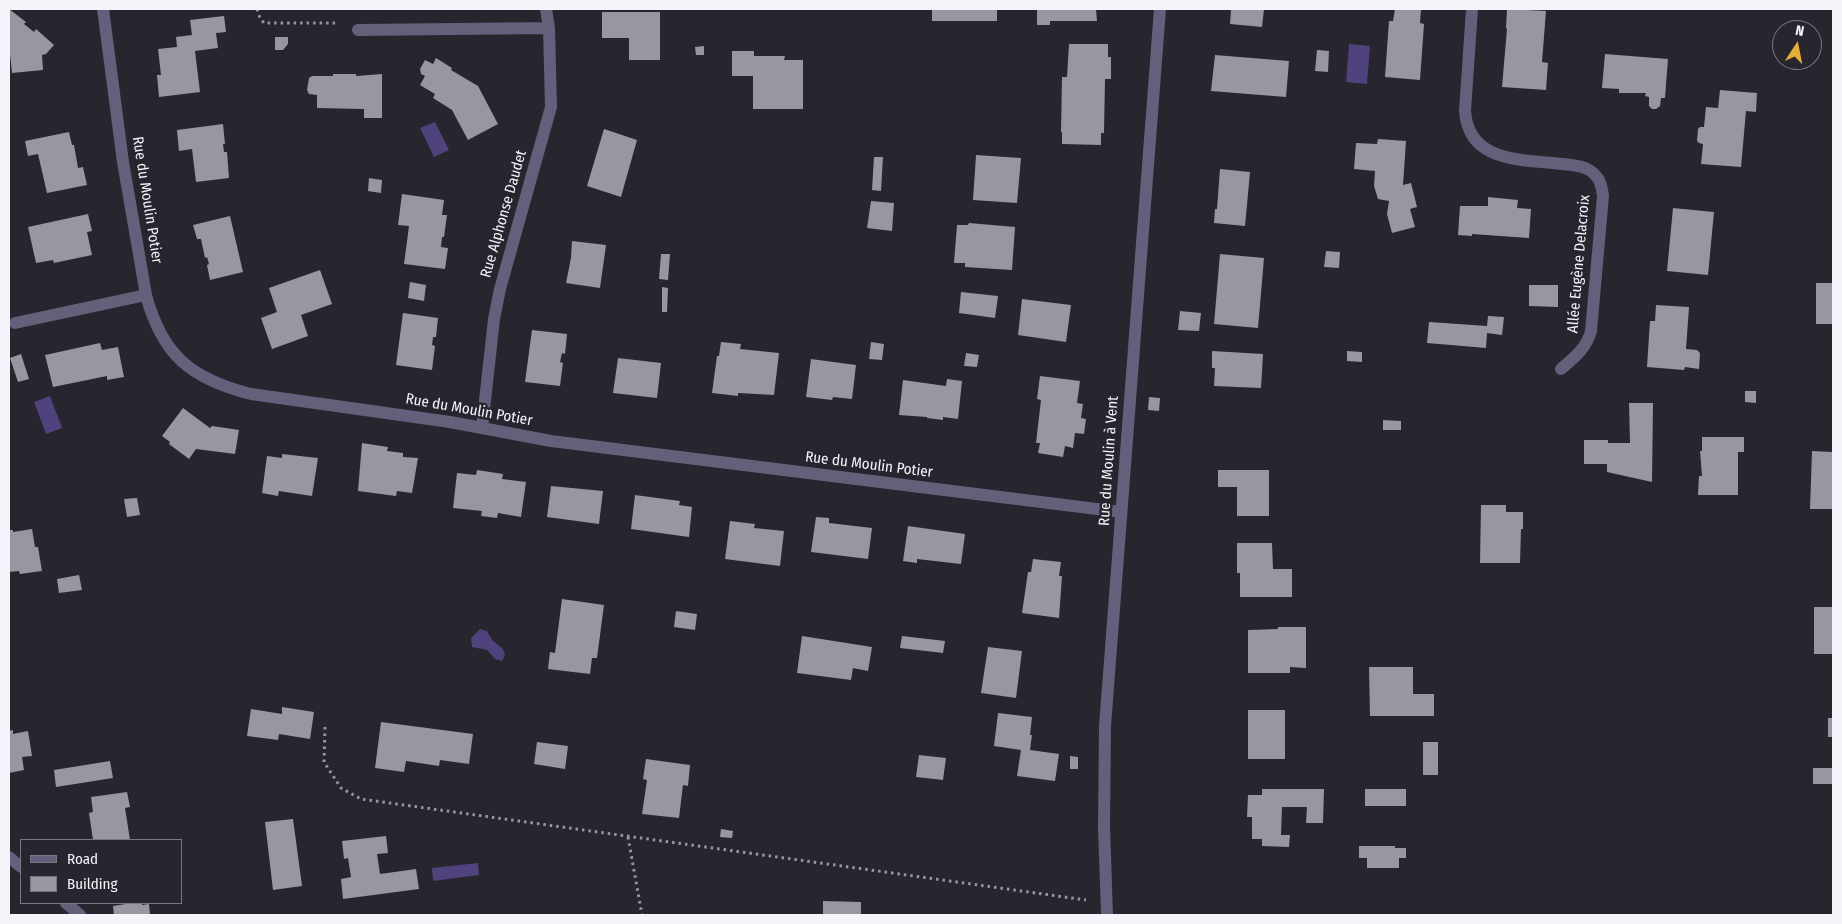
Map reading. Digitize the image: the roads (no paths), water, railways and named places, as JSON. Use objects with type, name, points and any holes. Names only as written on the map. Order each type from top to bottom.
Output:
[{"type":"street","name":"Rue du Moulin Potier","points":[[103,9],[123,162],[146,294],[158,330],[179,360],[207,380],[226,388],[251,394],[397,414],[551,442],[1121,512]]},
{"type":"street","name":"Rue Alphonse Daudet","points":[[482,428],[494,319],[500,290],[551,108],[549,28],[546,9]]},
{"type":"street","name":"Rue du Moulin à Vent","points":[[1107,909],[1103,781],[1109,670],[1160,9]]},
{"type":"street","name":"Allée Eugène Delacroix","points":[[1472,9],[1465,111],[1466,123],[1471,136],[1480,146],[1504,158],[1582,167],[1595,174],[1601,184],[1603,196],[1591,331],[1588,342],[1580,353],[1561,369]]},
{"type":"street","points":[[358,30],[549,28]]},
{"type":"street","points":[[15,322],[146,294]]},
{"type":"street","points":[[9,857],[20,866]]},
{"type":"street","points":[[67,904],[80,915]]}]
